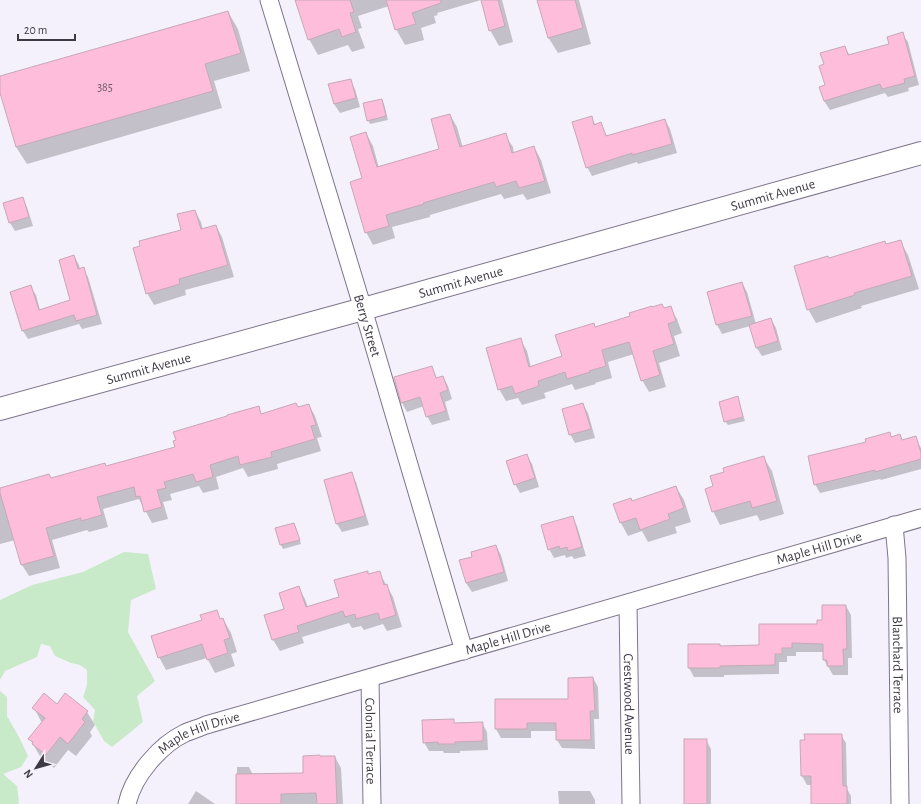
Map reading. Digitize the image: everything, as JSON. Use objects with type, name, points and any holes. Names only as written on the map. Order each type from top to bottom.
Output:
[{"type":"street","name":"Berry Street","points":[[269,0],[363,309],[464,651]]},
{"type":"street","name":"Summit Avenue","points":[[0,409],[921,153]]},
{"type":"street","name":"Maple Hill Drive","points":[[127,804],[136,781],[149,762],[165,746],[184,733],[206,725],[921,518]]},
{"type":"street","name":"Blanchard Terrace","points":[[894,525],[897,558],[900,804]]},
{"type":"street","name":"Crestwood Avenue","points":[[628,603],[632,804]]},
{"type":"street","name":"Colonial Terrace","points":[[370,678],[372,804]]},
{"type":"green space","points":[[124,552],[148,554],[156,589],[131,600],[128,632],[155,681],[137,696],[143,722],[112,747],[104,741],[93,721],[95,710],[83,697],[87,685],[87,670],[80,665],[55,656],[50,646],[41,644],[37,657],[5,671],[0,680],[0,600],[32,585],[83,572]]},
{"type":"green space","points":[[0,691],[7,697],[7,716],[28,756],[21,767],[3,774],[17,786],[18,804],[0,804]]},
{"type":"building","points":[[295,0],[350,0],[354,12],[350,13],[356,32],[342,37],[339,29],[308,40]]},
{"type":"building","points":[[386,0],[441,0],[441,3],[412,13],[416,24],[395,30]]},
{"type":"building","points":[[481,0],[498,0],[505,26],[489,31]]},
{"type":"building","points":[[537,0],[575,0],[583,28],[548,38]]},
{"type":"building","points":[[228,11],[241,53],[205,64],[213,91],[16,147],[0,93],[0,76]]},
{"type":"building","points":[[903,32],[915,76],[904,79],[905,83],[882,89],[880,84],[824,101],[819,87],[825,85],[819,66],[824,64],[820,53],[845,46],[848,55],[889,44],[887,37]]},
{"type":"building","points":[[351,79],[356,98],[334,104],[328,84]]},
{"type":"building","points":[[382,99],[386,116],[367,121],[363,103]]},
{"type":"building","points":[[450,114],[460,147],[506,133],[512,153],[534,146],[545,181],[519,188],[516,181],[496,187],[494,182],[386,215],[389,226],[365,233],[350,182],[362,178],[350,137],[366,132],[377,167],[439,149],[431,119]]},
{"type":"building","points":[[592,116],[594,125],[601,122],[606,136],[665,119],[672,144],[632,155],[632,153],[586,168],[572,122]]},
{"type":"building","points":[[23,197],[29,217],[9,223],[3,203]]},
{"type":"building","points":[[195,210],[201,229],[216,225],[228,265],[179,279],[180,284],[146,294],[133,248],[140,246],[139,241],[181,230],[177,214]]},
{"type":"building","points":[[901,240],[912,276],[854,293],[855,295],[807,310],[794,266],[828,256],[829,258],[885,241],[886,244]]},
{"type":"building","points":[[74,255],[78,269],[84,267],[97,315],[76,321],[74,315],[22,331],[10,292],[31,285],[39,310],[70,300],[59,260]]},
{"type":"building","points":[[742,282],[752,316],[716,325],[707,292]]},
{"type":"building","points":[[662,304],[664,308],[671,306],[676,321],[668,324],[674,344],[653,351],[660,375],[641,381],[629,342],[602,350],[606,366],[589,371],[590,372],[567,379],[565,372],[538,381],[539,386],[515,394],[512,386],[498,390],[486,348],[521,338],[529,367],[562,356],[555,335],[594,323],[595,327],[630,316],[629,313]]},
{"type":"building","points":[[771,318],[778,341],[756,348],[749,325]]},
{"type":"building","points":[[432,366],[436,378],[443,376],[448,390],[440,393],[446,411],[426,417],[420,397],[401,403],[394,377]]},
{"type":"building","points":[[738,396],[743,417],[724,422],[719,402]]},
{"type":"building","points":[[296,403],[298,407],[309,404],[316,425],[311,426],[315,439],[271,452],[272,457],[240,465],[238,456],[210,465],[213,477],[196,482],[193,474],[164,482],[166,488],[157,490],[162,507],[144,512],[140,496],[136,497],[134,487],[97,497],[102,515],[81,521],[81,518],[46,528],[54,556],[21,565],[0,493],[0,488],[49,474],[51,478],[105,463],[106,466],[175,447],[173,441],[176,440],[173,432],[259,406],[261,414]]},
{"type":"building","points":[[583,403],[591,429],[569,435],[562,409]]},
{"type":"building","points":[[890,432],[891,437],[900,434],[902,440],[916,436],[921,453],[921,459],[875,472],[875,470],[814,485],[808,456],[866,442],[865,439]]},
{"type":"building","points":[[527,454],[535,478],[514,485],[506,461]]},
{"type":"building","points":[[764,456],[777,501],[752,508],[750,501],[712,512],[705,489],[713,486],[710,476],[724,472],[723,468]]},
{"type":"building","points":[[352,472],[365,516],[336,524],[324,480]]},
{"type":"building","points":[[676,486],[684,508],[668,514],[670,519],[640,530],[636,518],[620,523],[613,504],[631,498],[632,501]]},
{"type":"building","points":[[573,516],[582,547],[568,551],[567,547],[560,549],[559,546],[548,550],[541,525]]},
{"type":"building","points":[[294,523],[300,540],[280,545],[275,528]]},
{"type":"building","points":[[496,545],[504,572],[466,583],[459,560],[472,557],[471,552]]},
{"type":"building","points":[[368,571],[368,574],[380,571],[384,585],[387,584],[396,615],[380,620],[378,613],[356,619],[355,614],[345,617],[343,611],[297,626],[299,632],[272,640],[264,615],[284,609],[279,593],[299,586],[306,607],[339,597],[334,580]]},
{"type":"building","points":[[822,605],[846,605],[847,649],[843,649],[844,666],[827,666],[827,660],[823,660],[823,644],[792,643],[792,648],[782,648],[782,654],[775,654],[775,665],[688,668],[688,644],[720,644],[720,646],[759,645],[759,624],[817,624],[817,620],[822,620]]},
{"type":"building","points":[[217,610],[220,619],[223,618],[230,638],[224,640],[228,653],[207,660],[202,644],[158,658],[151,636],[202,620],[200,615]]},
{"type":"building","points":[[593,677],[595,711],[590,711],[591,740],[556,740],[556,723],[527,723],[527,729],[495,729],[495,699],[568,699],[568,678]]},
{"type":"building","points":[[44,693],[57,704],[65,693],[88,711],[82,719],[85,722],[68,744],[60,737],[46,755],[28,739],[45,718],[32,708]]},
{"type":"building","points":[[454,719],[454,723],[483,722],[483,741],[455,742],[455,744],[438,744],[438,742],[423,743],[422,720]]},
{"type":"building","points":[[804,734],[842,734],[843,786],[847,786],[847,804],[811,804],[811,776],[801,776],[800,740],[805,740]]},
{"type":"building","points":[[684,739],[707,739],[707,804],[684,804]]},
{"type":"building","points":[[303,756],[335,756],[337,804],[317,804],[316,793],[281,794],[281,804],[236,804],[236,774],[303,773]]}]
